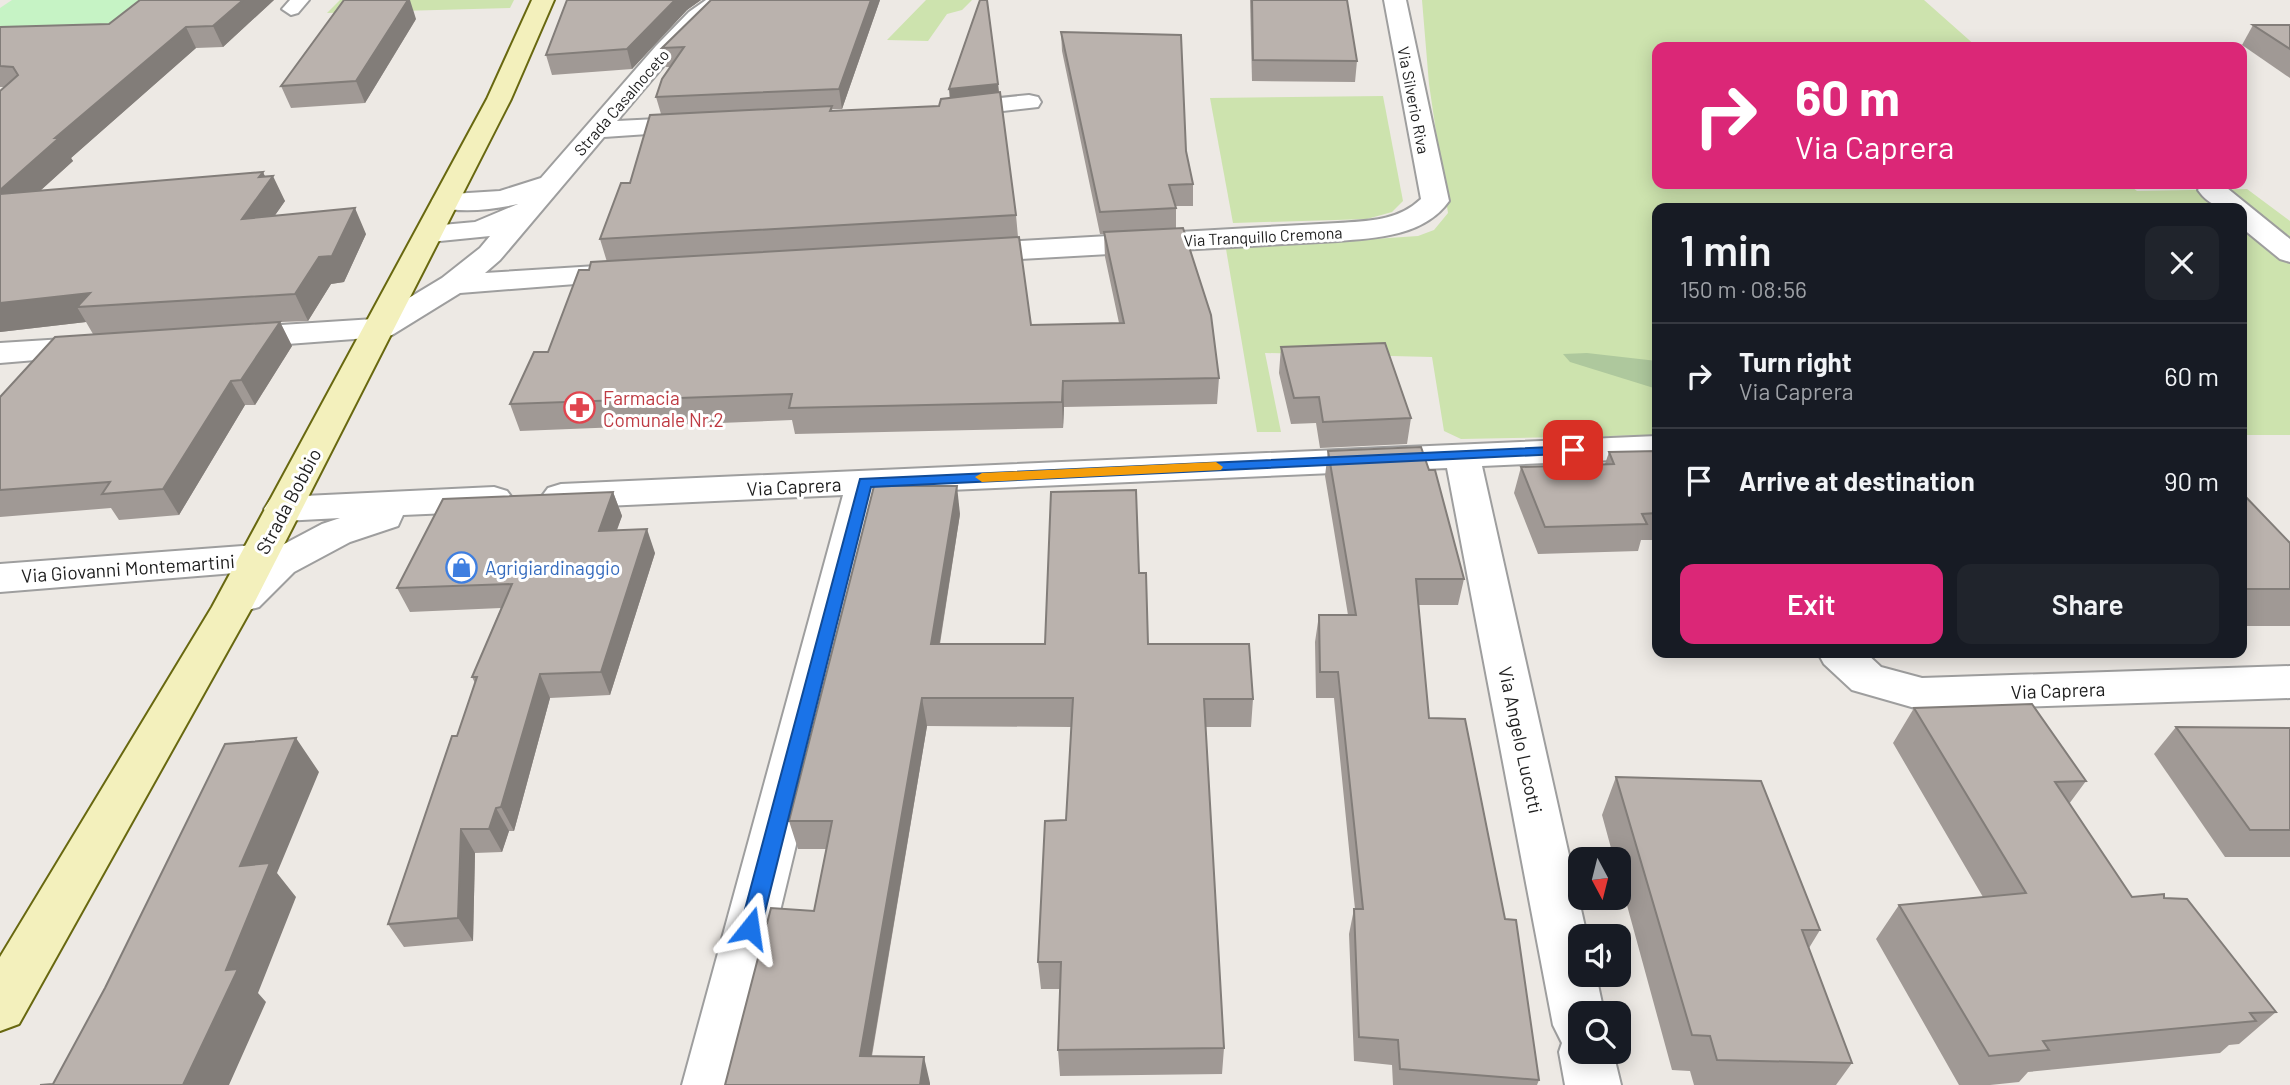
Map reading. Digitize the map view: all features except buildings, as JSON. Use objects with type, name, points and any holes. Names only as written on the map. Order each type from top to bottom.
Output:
[{"type":"main road","name":"Strada Bobbio","points":[[3,995],[230,611],[499,99],[543,0]]},
{"type":"street","name":"Strada Casalnoceto","points":[[381,328],[453,284],[490,254],[530,211],[664,51],[697,18],[720,0]]},
{"type":"street","name":"Via Silverio Riva","points":[[1395,0],[1435,201]]},
{"type":"street","points":[[925,113],[1029,102]]},
{"type":"street","points":[[596,130],[720,124]]},
{"type":"street","points":[[446,201],[483,203],[529,194],[554,182]]},
{"type":"street","points":[[2212,190],[2229,203]]},
{"type":"street","name":"Via Tranquillo Cremona","points":[[942,255],[1386,228],[1410,220],[1427,210],[1435,201]]},
{"type":"street","points":[[430,233],[479,230],[530,211]]},
{"type":"street","points":[[2247,218],[2290,253]]},
{"type":"street","points":[[453,284],[653,272]]},
{"type":"street","points":[[207,340],[381,328]]},
{"type":"street","points":[[0,353],[126,345]]},
{"type":"street","name":"Via Caprera","points":[[283,509],[1652,447]]},
{"type":"street","name":"Via Angelo Lucotti","points":[[1462,455],[1575,1001]]},
{"type":"street","points":[[710,1085],[865,482]]},
{"type":"street","name":"Via Caprera","points":[[230,611],[280,563],[315,543],[336,533],[433,502]]},
{"type":"street","name":"Via Giovanni Montemartini","points":[[0,578],[257,558]]},
{"type":"street","name":"Via Caprera","points":[[1844,658],[1867,679],[1922,694],[2290,682]]},
{"type":"street","points":[[1589,1064],[1593,1085]]},
{"type":"green space","points":[[12,0],[164,0],[236,15],[0,40],[0,8]]},
{"type":"green space","points":[[340,0],[514,0],[510,8],[327,13]]},
{"type":"green space","points":[[926,0],[972,0],[962,10],[947,14],[928,41],[887,40]]},
{"type":"green space","points":[[1422,0],[1924,0],[1971,42],[1652,42],[1652,189],[2247,189],[2290,221],[2290,435],[2247,435],[2247,203],[1652,203],[1652,435],[1461,439],[1444,431],[1432,357],[1265,353],[1281,432],[1257,432],[1226,249],[1418,236],[1434,230],[1448,213],[1429,84]]},
{"type":"green space","points":[[1383,96],[1403,201],[1392,212],[1367,219],[1233,223],[1210,98]]},
{"type":"green space","points":[[1587,353],[1652,360],[1652,387],[1570,362],[1563,354]]},
{"type":"slow traffic","points":[[982,477],[1216,467]]},
{"type":"place","name":"Farmacia Comunale Nr.2","points":[[580,408]]},
{"type":"place","name":"Agrigiardinaggio","points":[[462,567]]},
{"type":"route","points":[[750,928],[865,482],[1573,450]]}]
